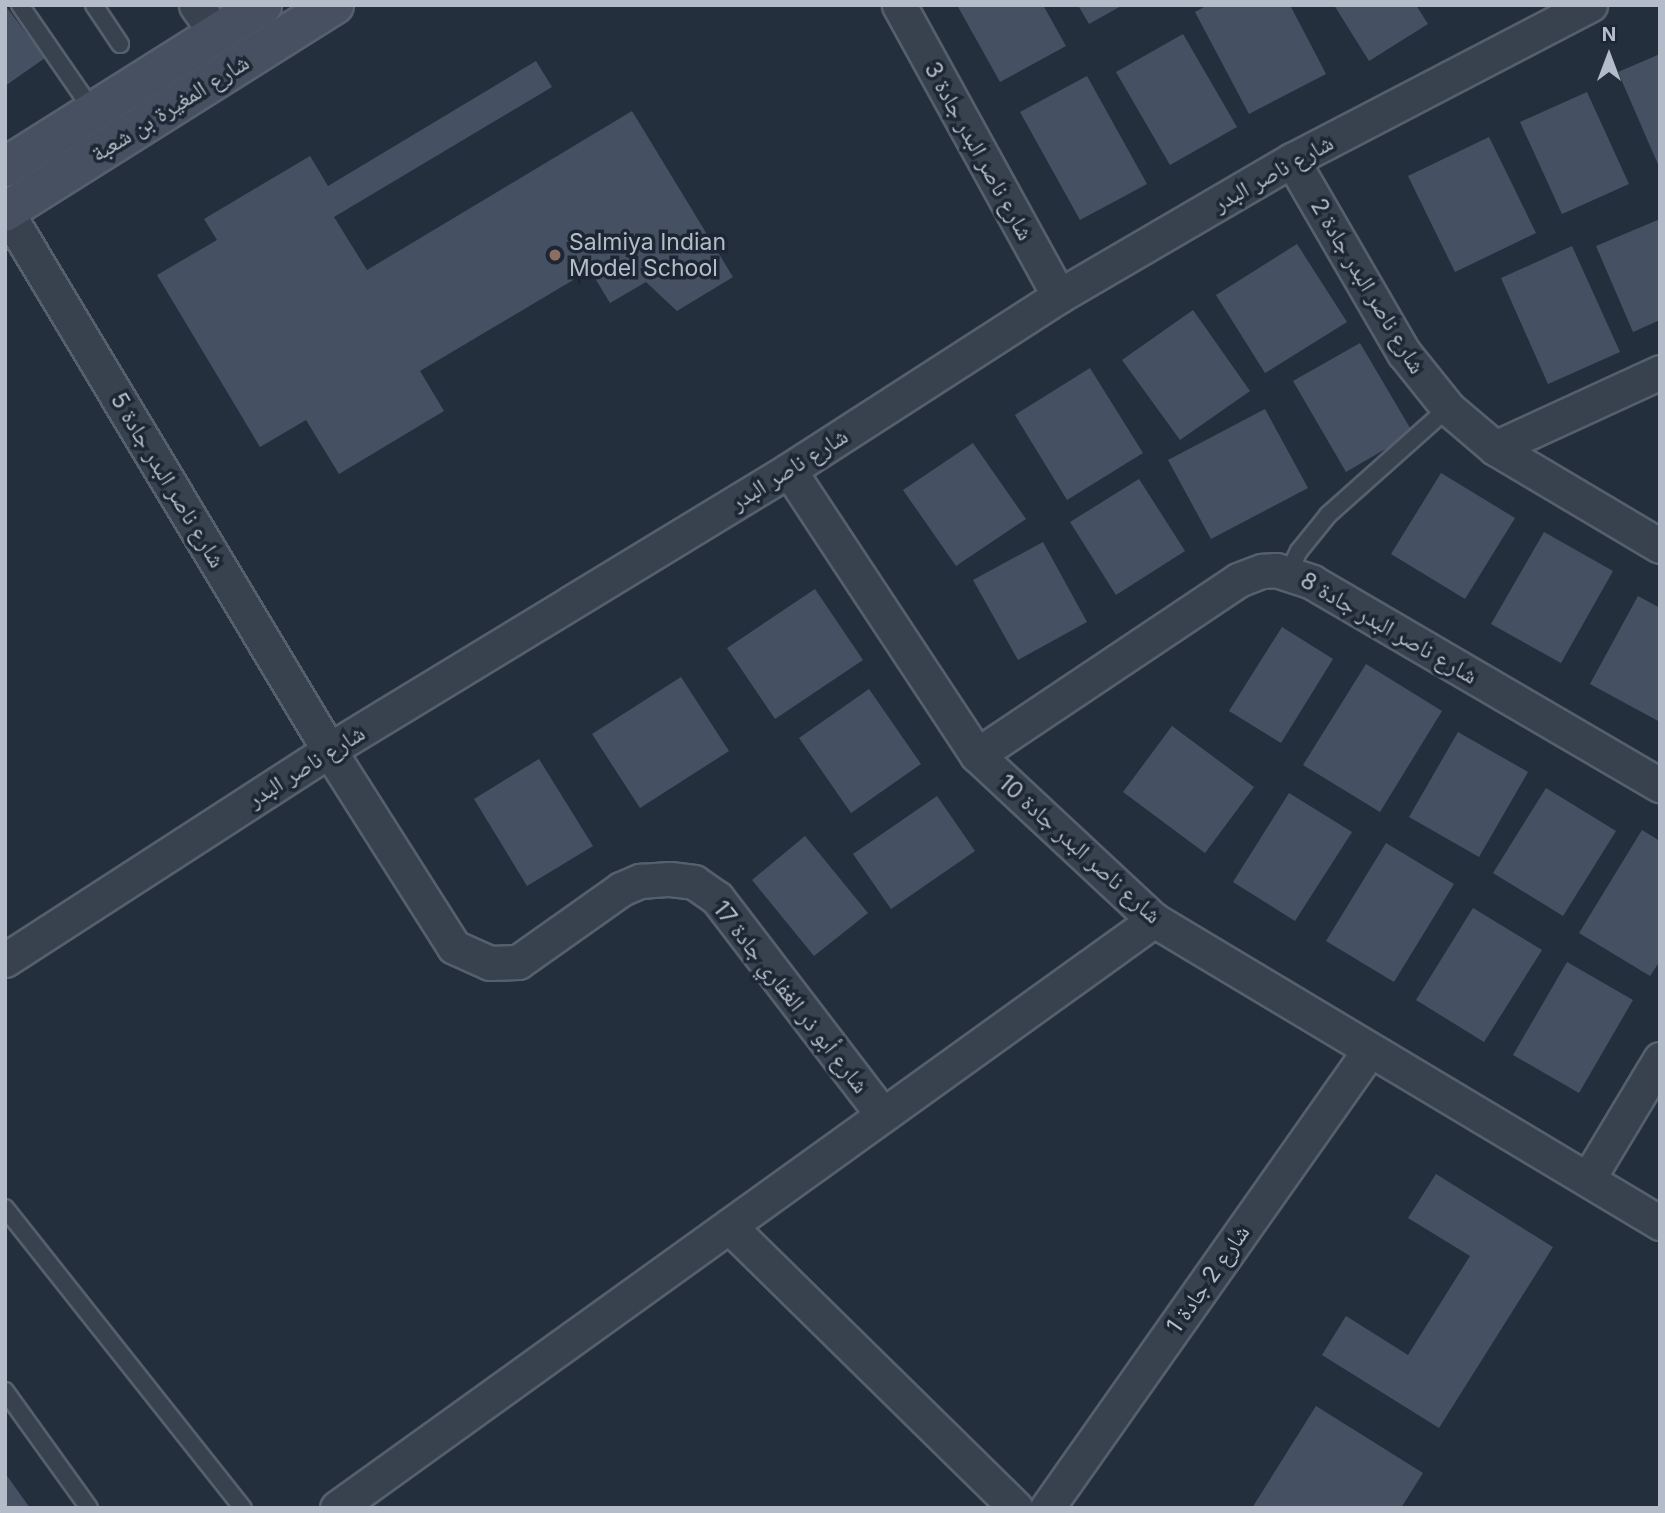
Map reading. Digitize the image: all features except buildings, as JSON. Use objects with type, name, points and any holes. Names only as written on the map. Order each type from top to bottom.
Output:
[{"type":"main road","name":"شارع المغيرة بن شعبة","points":[[5,167],[93,111],[206,20],[262,5]]},
{"type":"main road","name":"شارع المغيرة بن شعبة","points":[[6,211],[334,5]]},
{"type":"street","name":"شارع ناصر البدر جادة 3","points":[[900,5],[1059,296]]},
{"type":"street","name":"شارع ناصر البدر","points":[[5,960],[329,750],[789,470],[1059,296],[1292,160],[1590,5]]},
{"type":"street","name":"شارع ناصر البدر جادة 2","points":[[1292,160],[1404,353],[1448,408],[1495,448],[1660,546]]},
{"type":"street","name":"شارع ناصر البدر جادة 5","points":[[6,211],[329,750]]},
{"type":"street","points":[[1495,448],[1660,372]]},
{"type":"street","name":"شارع ناصر البدر جادة 10","points":[[789,470],[977,754],[1154,920],[1660,1223]]},
{"type":"street","name":"شارع ناصر البدر جادة 8","points":[[977,754],[1238,580],[1262,571],[1289,572],[1660,785]]},
{"type":"street","name":"شارع أبو ذر الغفاري جادة 17","points":[[329,750],[454,947],[490,963],[518,962],[631,885],[640,881],[670,879],[694,882],[717,898],[883,1115]]},
{"type":"street","name":"شارع أبو ذر الغفاري جادة 17","points":[[337,1508],[1154,920]]},
{"type":"street","name":"شارع 2 جادة 1","points":[[1047,1508],[1369,1051]]},
{"type":"street","points":[[1588,1180],[1660,1059]]},
{"type":"street","points":[[729,1226],[1016,1508]]},
{"type":"lane","points":[[20,5],[93,111]]},
{"type":"lane","points":[[94,5],[120,44]]},
{"type":"lane","points":[[1289,572],[1300,551],[1328,515],[1448,408]]},
{"type":"lane","points":[[5,1208],[243,1508]]},
{"type":"lane","points":[[5,1391],[89,1508]]},
{"type":"place","name":"Salmiya Indian Model School","points":[[555,255]]}]
